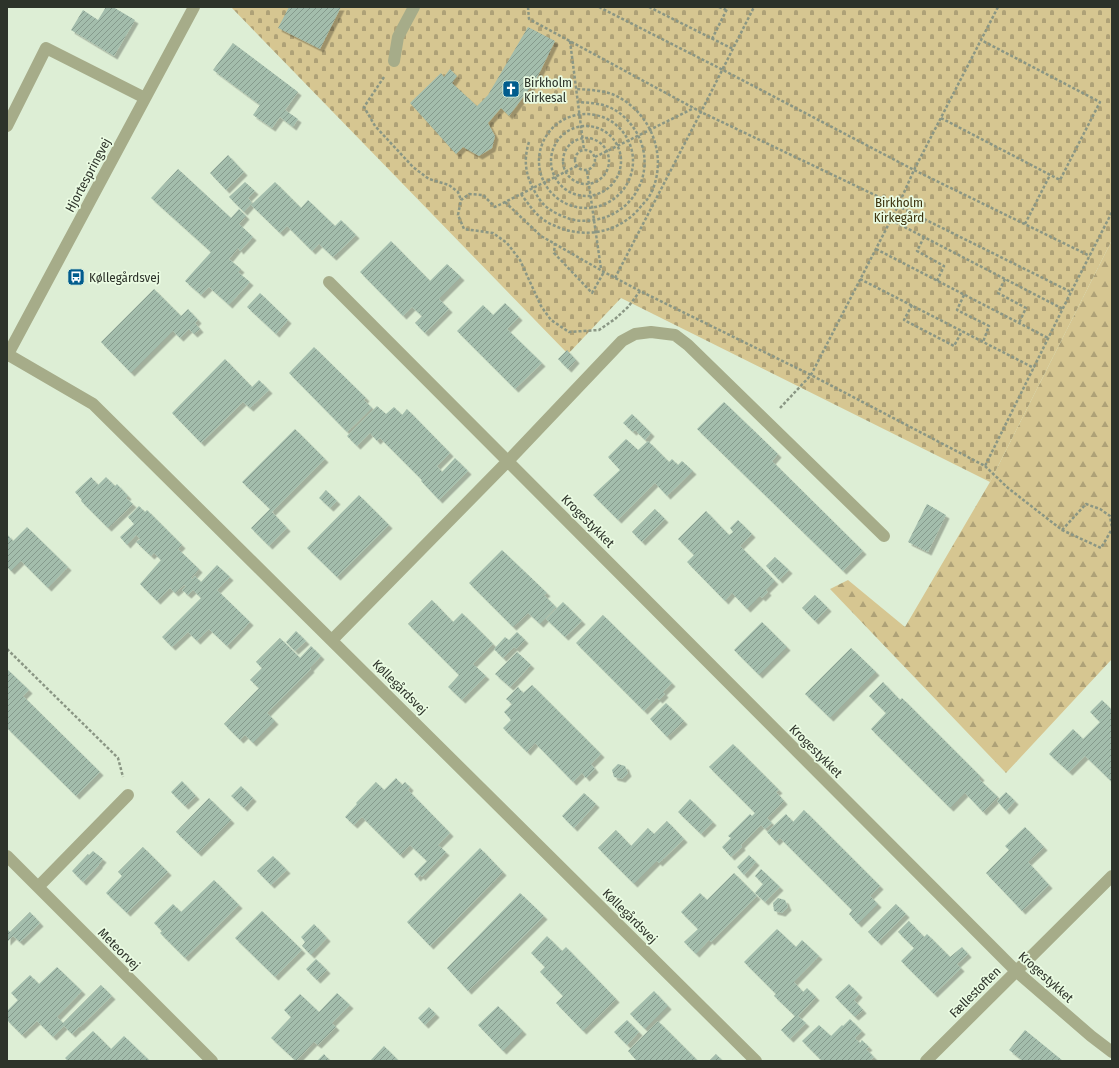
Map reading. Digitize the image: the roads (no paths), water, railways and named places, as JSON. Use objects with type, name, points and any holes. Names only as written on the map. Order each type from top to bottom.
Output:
[{"type":"street","name":"Hjortespringvej","points":[[7,355],[194,7]]},
{"type":"street","points":[[394,61],[398,38],[414,7]]},
{"type":"street","points":[[7,126],[46,48],[145,98]]},
{"type":"street","name":"Krogestykket","points":[[329,282],[1016,971],[1091,1036],[1112,1052]]},
{"type":"street","points":[[332,640],[508,461],[622,341],[635,334],[651,332],[675,335],[688,345],[884,536]]},
{"type":"street","name":"Køllegårdsvej","points":[[7,355],[93,404],[756,1061]]},
{"type":"street","points":[[38,887],[128,795]]},
{"type":"street","name":"Meteorvej","points":[[7,856],[212,1061]]},
{"type":"street","name":"Fællestoften","points":[[926,1061],[1112,876]]},
{"type":"place","name":"Birkholm Kirkesal","points":[[511,89]]},
{"type":"place","name":"Køllegårdsvej","points":[[76,277]]},
{"type":"park label","name":"Birkholm Kirkegård","points":[[899,210]]}]
